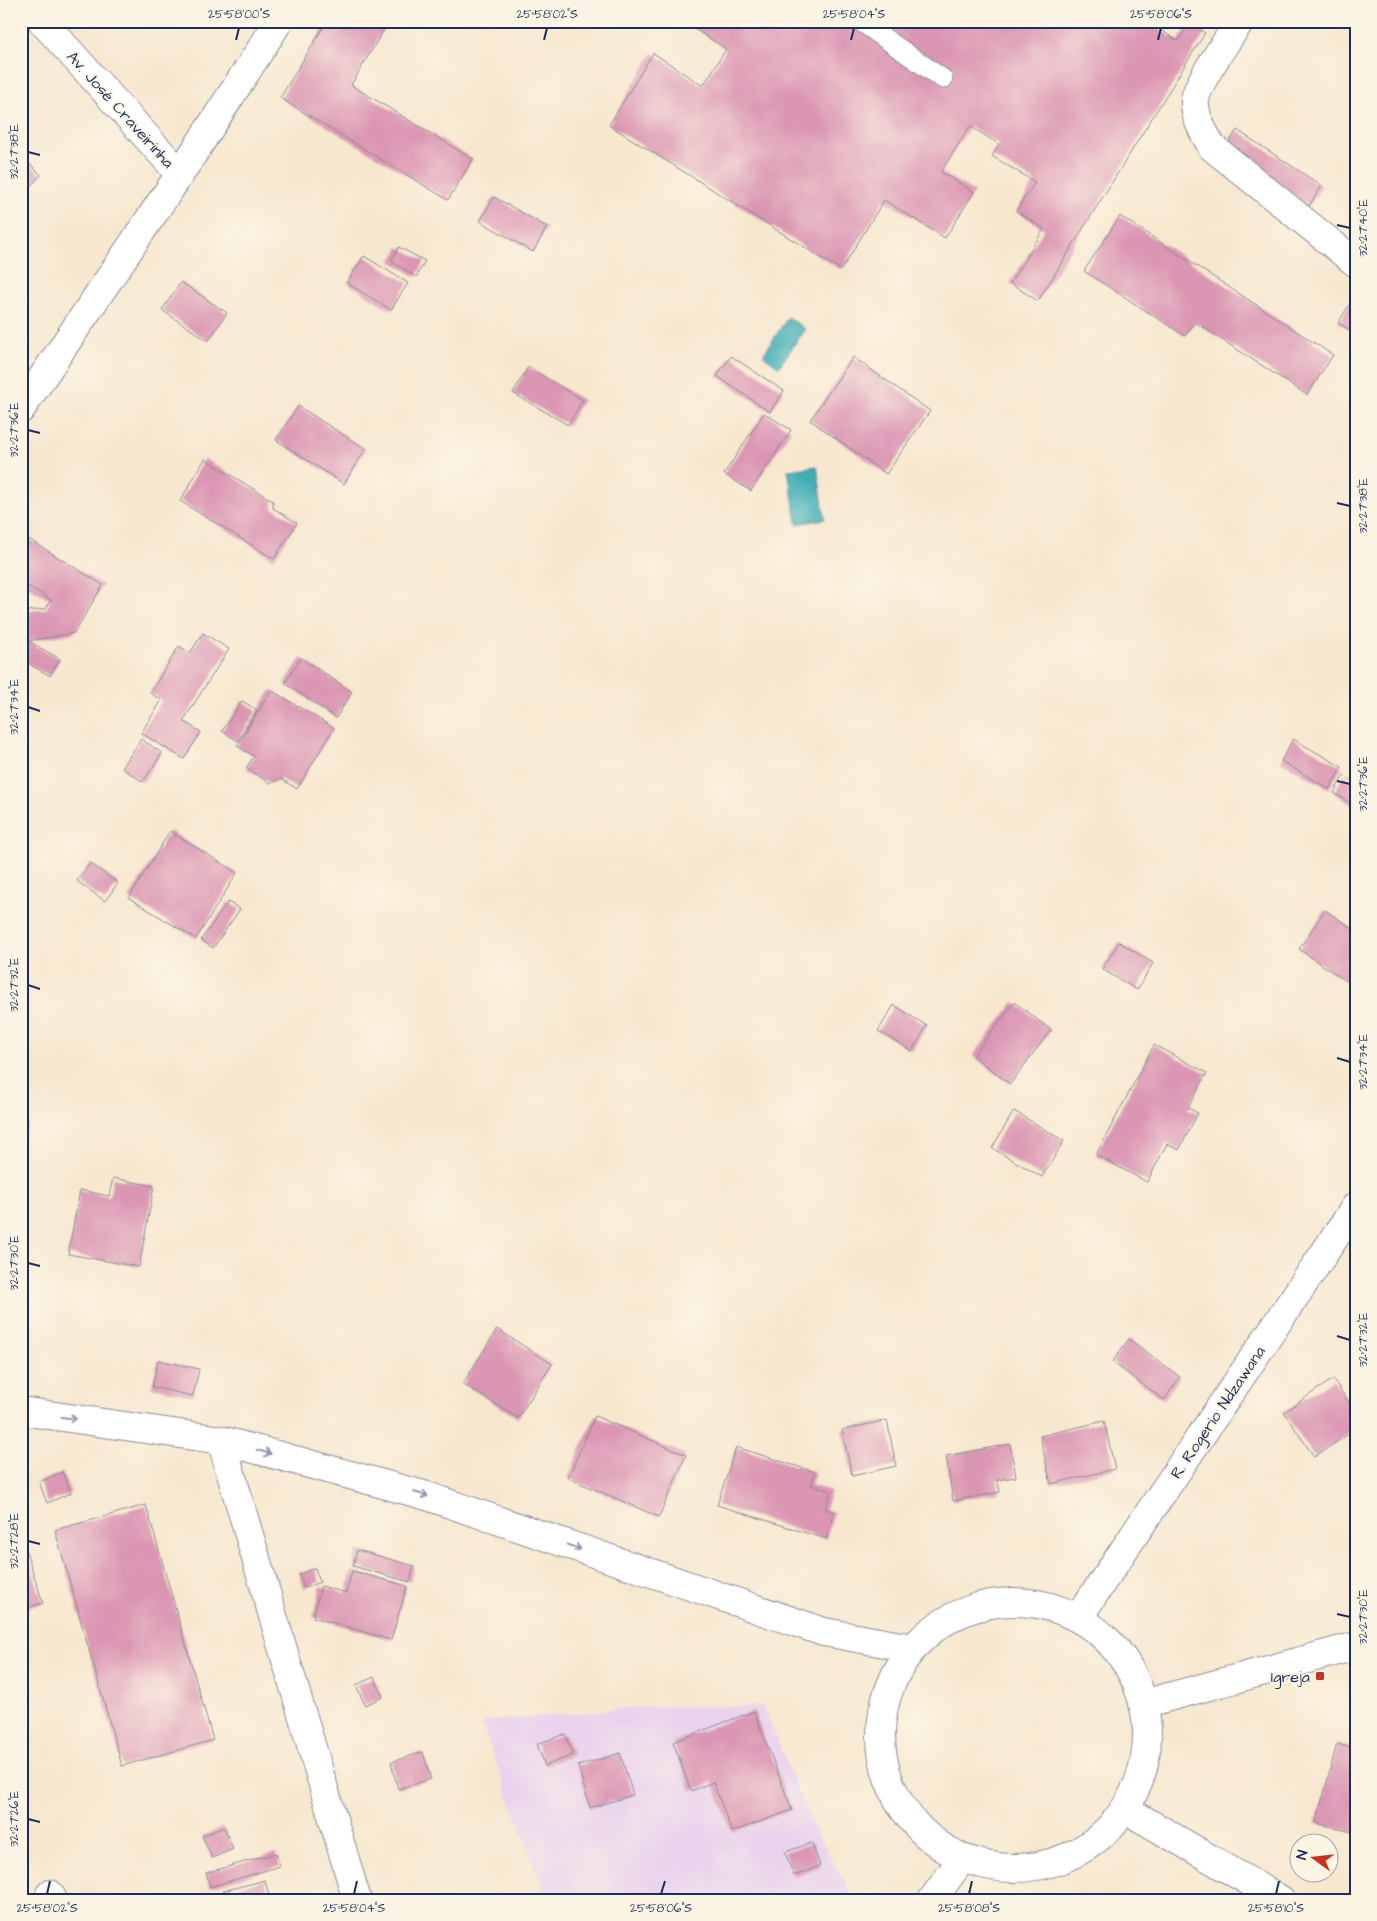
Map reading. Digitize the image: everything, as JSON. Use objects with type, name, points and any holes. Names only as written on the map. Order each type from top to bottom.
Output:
[{"type":"street","name":"Av. José Craveirinha","points":[[42,21],[180,174]]},
{"type":"street","points":[[21,409],[180,174],[279,21]]},
{"type":"street","points":[[1240,21],[1208,71],[1195,99],[1198,122],[1212,147],[1356,263]]},
{"type":"street","name":"R. Rogerio Ndzawana","points":[[1078,1618],[1356,1206]]},
{"type":"street","points":[[21,1411],[221,1440],[426,1496],[824,1632],[912,1648]]},
{"type":"street","points":[[221,1440],[357,1900]]},
{"type":"street","points":[[1008,1602],[1044,1605],[1078,1618],[1108,1640],[1130,1669],[1143,1704],[1147,1740],[1140,1776],[1125,1809],[1100,1837],[1069,1857],[1034,1868],[997,1868],[962,1859],[926,1837],[900,1805],[884,1766],[881,1725],[891,1684],[912,1648],[939,1624],[972,1608],[1008,1602]]},
{"type":"street","points":[[1143,1704],[1356,1646]]},
{"type":"street","points":[[1125,1809],[1281,1900]]},
{"type":"street","points":[[932,1900],[962,1859]]},
{"type":"lane","points":[[860,21],[943,79]]},
{"type":"shaded area","points":[[763,1706],[809,1818],[852,1895],[847,1900],[547,1900],[481,1722],[637,1707]]},
{"type":"water","points":[[788,317],[805,329],[779,367],[763,355]]},
{"type":"water","points":[[817,466],[825,519],[797,524],[788,470]]},
{"type":"building","points":[[327,21],[389,21],[351,85],[473,159],[448,200],[280,98]]},
{"type":"building","points":[[683,21],[1146,21],[1178,41],[1190,23],[1205,33],[1038,301],[1010,283],[1044,229],[1016,211],[1035,182],[992,156],[999,144],[970,126],[941,172],[974,192],[945,238],[884,200],[841,270],[609,125],[653,53],[703,86],[726,49]]},
{"type":"building","points":[[1237,130],[1322,186],[1309,206],[1224,150]]},
{"type":"building","points":[[21,155],[41,175],[21,196]]},
{"type":"building","points":[[494,197],[547,227],[533,252],[480,221]]},
{"type":"building","points":[[1120,216],[1333,355],[1307,395],[1195,322],[1185,336],[1084,271]]},
{"type":"building","points":[[399,247],[425,261],[416,277],[391,261]]},
{"type":"building","points":[[364,256],[408,283],[391,310],[347,283]]},
{"type":"building","points":[[181,282],[227,313],[208,341],[162,310]]},
{"type":"building","points":[[1356,294],[1356,332],[1355,333],[1338,323]]},
{"type":"building","points":[[731,356],[784,391],[770,412],[717,376]]},
{"type":"building","points":[[853,357],[930,411],[886,474],[810,420]]},
{"type":"building","points":[[528,367],[583,400],[568,425],[513,393]]},
{"type":"building","points":[[298,406],[366,449],[344,484],[276,440]]},
{"type":"building","points":[[764,413],[791,430],[751,491],[724,474]]},
{"type":"building","points":[[205,459],[273,501],[273,508],[297,523],[274,559],[180,501]]},
{"type":"building","points":[[22,535],[103,585],[74,633],[28,641],[60,659],[50,676],[21,659],[21,607],[28,611],[46,609],[51,600],[21,582]]},
{"type":"building","points":[[203,633],[229,649],[183,721],[201,732],[184,759],[141,733],[162,700],[150,693],[179,646],[190,653]]},
{"type":"building","points":[[301,658],[352,692],[336,718],[285,683]]},
{"type":"building","points":[[271,690],[334,728],[297,789],[281,779],[270,783],[246,768],[254,756],[237,746]]},
{"type":"building","points":[[242,701],[257,710],[238,741],[222,731]]},
{"type":"building","points":[[141,739],[162,753],[143,782],[122,768]]},
{"type":"building","points":[[1293,739],[1342,767],[1329,789],[1281,761]]},
{"type":"building","points":[[1344,775],[1356,783],[1356,807],[1334,793]]},
{"type":"building","points":[[170,831],[237,873],[196,939],[129,898]]},
{"type":"building","points":[[90,863],[118,883],[105,901],[77,881]]},
{"type":"building","points":[[228,902],[240,909],[213,948],[201,940]]},
{"type":"building","points":[[1325,910],[1356,931],[1356,988],[1299,949]]},
{"type":"building","points":[[1119,942],[1153,963],[1137,990],[1102,969]]},
{"type":"building","points":[[1014,1002],[1051,1030],[1010,1084],[973,1056]]},
{"type":"building","points":[[894,1005],[927,1026],[912,1051],[878,1031]]},
{"type":"building","points":[[1154,1045],[1207,1073],[1188,1108],[1198,1113],[1179,1150],[1167,1144],[1147,1182],[1096,1155]]},
{"type":"building","points":[[1014,1111],[1064,1141],[1042,1177],[992,1148]]},
{"type":"building","points":[[21,1119],[28,1120],[22,1149],[21,1149]]},
{"type":"building","points":[[113,1178],[154,1186],[139,1267],[68,1254],[80,1190],[109,1196]]},
{"type":"building","points":[[497,1329],[552,1364],[518,1418],[463,1384]]},
{"type":"building","points":[[1129,1339],[1180,1377],[1164,1400],[1112,1362]]},
{"type":"building","points":[[158,1360],[199,1369],[193,1396],[152,1387]]},
{"type":"building","points":[[1333,1379],[1356,1413],[1356,1429],[1314,1457],[1284,1412]]},
{"type":"building","points":[[595,1416],[686,1455],[659,1517],[568,1478]]},
{"type":"building","points":[[887,1420],[896,1466],[852,1476],[842,1430]]},
{"type":"building","points":[[1104,1421],[1115,1469],[1051,1484],[1040,1436]]},
{"type":"building","points":[[1010,1444],[1016,1477],[997,1480],[1000,1492],[953,1501],[946,1456]]},
{"type":"building","points":[[736,1447],[815,1472],[811,1485],[831,1491],[825,1509],[834,1512],[826,1539],[717,1505]]},
{"type":"building","points":[[62,1472],[71,1493],[47,1503],[39,1482]]},
{"type":"building","points":[[146,1505],[213,1740],[122,1766],[55,1530]]},
{"type":"building","points":[[357,1550],[414,1566],[410,1582],[353,1566]]},
{"type":"building","points":[[26,1551],[43,1603],[21,1610],[21,1553]]},
{"type":"building","points":[[315,1568],[320,1582],[304,1588],[299,1574]]},
{"type":"building","points":[[352,1571],[407,1586],[391,1640],[313,1617],[321,1586],[346,1593]]},
{"type":"building","points":[[374,1677],[383,1697],[365,1705],[356,1685]]},
{"type":"building","points":[[754,1711],[792,1810],[732,1832],[713,1782],[691,1791],[673,1742]]},
{"type":"building","points":[[565,1734],[573,1755],[545,1766],[537,1744]]},
{"type":"building","points":[[1337,1744],[1356,1749],[1356,1833],[1316,1823]]},
{"type":"building","points":[[423,1752],[431,1779],[398,1789],[391,1762]]},
{"type":"building","points":[[620,1753],[633,1795],[590,1808],[578,1766]]},
{"type":"building","points":[[224,1827],[233,1849],[212,1858],[202,1836]]},
{"type":"building","points":[[812,1843],[820,1866],[794,1876],[785,1852]]},
{"type":"building","points":[[276,1853],[280,1866],[210,1887],[206,1873]]},
{"type":"building","points":[[265,1880],[270,1900],[225,1900],[223,1891]]},
{"type":"place","name":"Igreja","points":[[1320,1676]]}]
